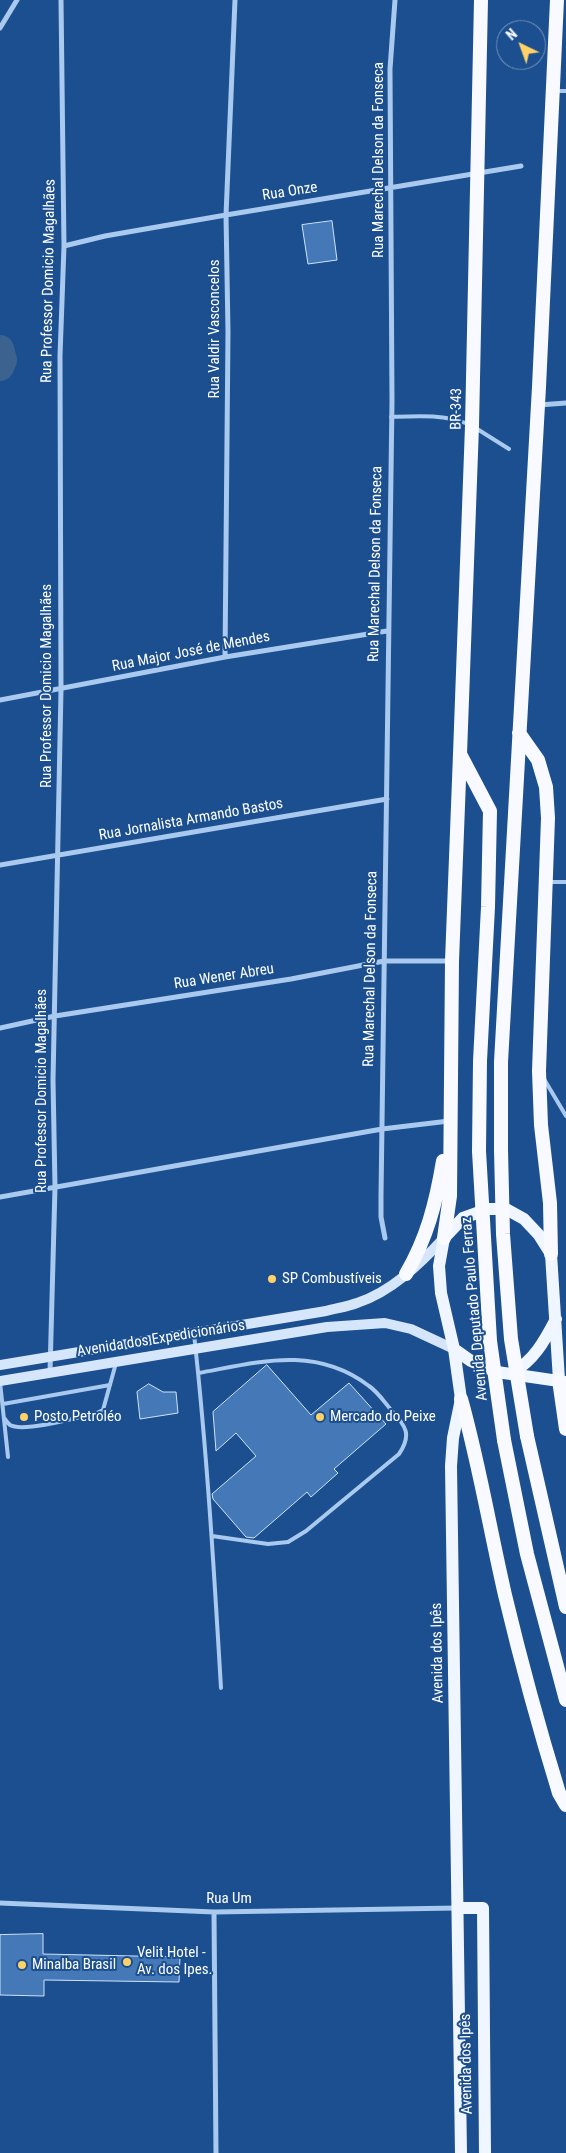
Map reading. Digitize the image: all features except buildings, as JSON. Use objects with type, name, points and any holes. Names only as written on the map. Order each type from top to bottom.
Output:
[{"type":"highway","name":"BR-343","points":[[481,0],[472,426],[460,754],[490,811]]},
{"type":"highway","points":[[557,0],[560,91],[538,405],[519,734],[501,1062],[501,1150],[503,1234],[511,1339],[527,1436],[566,1607]]},
{"type":"highway","points":[[519,734],[538,760],[546,787],[548,818],[547,882],[540,1007],[540,1071],[541,1125],[550,1202],[551,1254]]},
{"type":"highway","points":[[444,1238],[450,1196],[449,1125],[452,961],[460,754]]},
{"type":"highway","name":"Avenida Deputado Paulo Ferraz","points":[[490,811],[488,907],[480,1061],[479,1151],[490,1341],[504,1440],[527,1554],[566,1700]]},
{"type":"highway","points":[[406,1274],[420,1251],[429,1225],[449,1125]]},
{"type":"highway","points":[[563,1381],[566,1429]]},
{"type":"highway","points":[[461,1398],[473,1440],[505,1594],[527,1684],[559,1793],[566,1805]]},
{"type":"main road","points":[[488,1209],[506,1209],[524,1219],[539,1235],[551,1254],[563,1381],[497,1372],[471,1361],[454,1349],[441,1293],[439,1266],[444,1238],[463,1218],[488,1209]]},
{"type":"main road","name":"Avenida dos Expedicionários","points":[[0,1365],[326,1311],[358,1303],[382,1291],[406,1274],[424,1260],[444,1238]]},
{"type":"main road","points":[[556,1319],[566,1335]]},
{"type":"main road","points":[[512,1373],[524,1365],[536,1353],[556,1319]]},
{"type":"main road","name":"Avenida dos Expedicionários","points":[[0,1381],[328,1327],[385,1323],[411,1329],[454,1349]]},
{"type":"main road","name":"Avenida dos Ipês","points":[[454,1349],[461,1398],[453,1438],[451,1466],[459,1908],[461,2153]]},
{"type":"main road","name":"Avenida dos Ipês","points":[[459,1908],[483,1908],[485,2153]]},
{"type":"street","points":[[0,28],[17,0]]},
{"type":"street","name":"Rua Professor Domicio Magalhães","points":[[50,1372],[55,1187],[53,1080],[61,690],[60,366],[64,246],[62,0]]},
{"type":"street","name":"Rua Valdir Vasconcelos","points":[[225,657],[228,332],[226,215],[235,0]]},
{"type":"street","name":"Rua Marechal Delson da Fonseca","points":[[386,1238],[381,1217],[391,417],[390,69],[395,0]]},
{"type":"street","name":"Rua Onze","points":[[64,246],[105,236],[521,166]]},
{"type":"street","points":[[538,405],[566,403]]},
{"type":"street","name":"Rua Major José de Mendes","points":[[0,700],[61,690],[225,657],[387,631]]},
{"type":"street","name":"Rua Jornalista Armando Bastos","points":[[0,866],[387,799]]},
{"type":"street","name":"Rua Wener Abreu","points":[[0,1028],[55,1016],[291,979],[384,961],[452,961]]},
{"type":"street","points":[[0,1197],[382,1129],[449,1125]]},
{"type":"street","name":"Rua Um","points":[[0,1904],[214,1912],[459,1908]]},
{"type":"street","points":[[214,1912],[216,2153]]},
{"type":"lane","points":[[391,417],[420,416],[460,421],[472,426],[509,449]]},
{"type":"lane","points":[[547,882],[566,882]]},
{"type":"lane","points":[[540,1071],[566,1116]]},
{"type":"lane","points":[[194,1332],[212,1536],[220,1688]]},
{"type":"lane","points":[[199,1373],[278,1359],[302,1359],[337,1368],[353,1375],[371,1387],[402,1422],[407,1433],[406,1444],[399,1454],[306,1531],[288,1542],[268,1544],[212,1536]]},
{"type":"lane","points":[[4,1419],[10,1425],[17,1427],[34,1427],[103,1410],[116,1361]]},
{"type":"lane","points":[[0,1381],[8,1457]]},
{"type":"lane","points":[[3,1404],[110,1385]]},
{"type":"waterway","points":[[0,349],[3,360],[0,367]]},
{"type":"place","name":"SP Combustíveis","points":[[272,1279]]},
{"type":"place","name":"Posto Petroléo","points":[[24,1417]]},
{"type":"place","name":"Mercado do Peixe","points":[[320,1417]]},
{"type":"place","name":"Velit Hotel - Av. dos Ipes.","points":[[127,1962]]},
{"type":"place","name":"Minalba Brasil","points":[[22,1965]]}]
